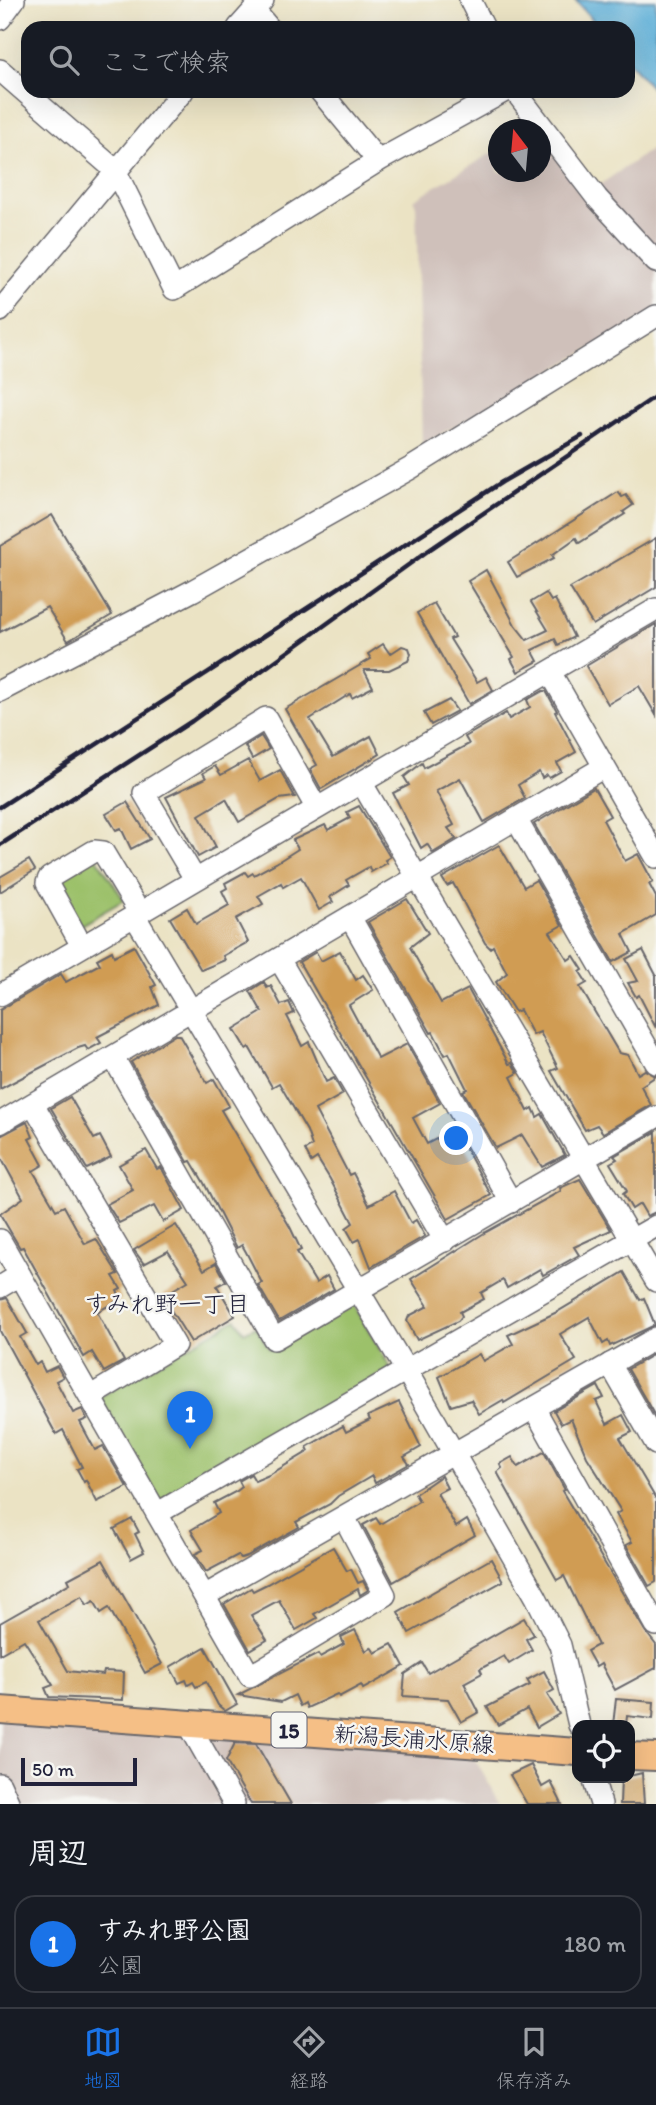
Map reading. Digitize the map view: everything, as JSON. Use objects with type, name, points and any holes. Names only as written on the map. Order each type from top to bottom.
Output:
[{"type":"main road","name":"新潟長浦水原線","points":[[0,1710],[572,1752]]},
{"type":"main road","points":[[635,1756],[656,1758]]},
{"type":"street","points":[[0,19],[15,0]]},
{"type":"street","points":[[470,0],[480,21]]},
{"type":"street","points":[[244,21],[258,5],[266,21]]},
{"type":"street","points":[[0,70],[21,88]]},
{"type":"street","points":[[32,98],[115,170],[174,289],[378,161],[492,98]]},
{"type":"street","points":[[0,311],[177,98]]},
{"type":"street","points":[[326,98],[378,161]]},
{"type":"street","points":[[520,98],[597,198],[656,262]]},
{"type":"street","points":[[0,691],[192,591],[411,468],[656,316]]},
{"type":"street","points":[[0,995],[656,609]]},
{"type":"street","points":[[550,672],[656,857]]},
{"type":"street","points":[[195,879],[144,793],[266,718],[316,807]]},
{"type":"street","points":[[0,1124],[604,767]]},
{"type":"street","points":[[361,782],[656,1281]]},
{"type":"street","points":[[516,819],[656,1063]]},
{"type":"street","points":[[82,946],[47,883],[49,878],[94,851],[103,852],[191,1011],[407,1370],[536,1597],[560,1645],[578,1720]]},
{"type":"street","points":[[350,917],[511,1202]]},
{"type":"street","points":[[279,959],[445,1241]]},
{"type":"street","points":[[113,1057],[274,1339],[656,1118]]},
{"type":"street","points":[[33,1104],[175,1345],[91,1396]]},
{"type":"street","points":[[158,1513],[656,1226]]},
{"type":"street","points":[[0,1240],[206,1595],[250,1676],[385,1595],[344,1517]]},
{"type":"street","points":[[0,1287],[20,1275]]},
{"type":"street","points":[[206,1595],[656,1338]]},
{"type":"street","points":[[610,1364],[656,1444]]},
{"type":"street","points":[[534,1408],[656,1625]]},
{"type":"street","points":[[188,1723],[234,1804]]},
{"type":"street","points":[[595,1783],[601,1804]]},
{"type":"street","points":[[0,1784],[9,1804]]},
{"type":"shaded area","points":[[656,146],[656,311],[422,445],[416,205],[413,200],[488,155],[488,182],[551,182],[551,152],[585,195]]},
{"type":"shaded area","points":[[0,1704],[472,1754],[500,1804],[0,1804]]},
{"type":"green space","points":[[95,855],[124,900],[79,926],[56,880]]},
{"type":"green space","points":[[352,1301],[391,1369],[160,1501],[100,1397],[236,1319],[244,1332],[256,1326],[269,1349]]},
{"type":"water","points":[[575,0],[656,0],[656,93],[635,69],[635,21],[594,21]]},
{"type":"building","points":[[618,492],[622,497],[626,495],[633,505],[623,512],[625,514],[579,543],[576,538],[552,555],[554,558],[517,577],[508,562]]},
{"type":"building","points":[[52,515],[112,615],[68,641],[47,607],[0,632],[0,546]]},
{"type":"building","points":[[656,538],[656,587],[593,625],[570,588]]},
{"type":"building","points":[[486,570],[515,625],[527,640],[548,630],[531,602],[546,593],[551,601],[555,599],[574,637],[558,645],[555,639],[532,650],[538,661],[518,672],[511,659],[514,657],[468,581]]},
{"type":"building","points":[[434,603],[454,637],[450,639],[477,682],[486,677],[493,690],[469,704],[417,613]]},
{"type":"building","points":[[656,624],[656,715],[639,686],[608,704],[586,666]]},
{"type":"building","points":[[383,644],[390,654],[402,646],[409,648],[411,654],[408,661],[389,670],[364,670],[373,687],[352,698],[350,694],[310,719],[333,757],[371,736],[380,754],[321,789],[310,769],[317,765],[285,709],[371,659],[368,654]]},
{"type":"building","points":[[546,691],[557,711],[555,712],[576,752],[557,763],[561,771],[549,778],[547,775],[542,778],[539,772],[518,785],[525,798],[484,822],[460,778],[436,791],[454,825],[448,828],[456,839],[433,853],[427,844],[421,848],[393,793],[409,785],[404,777],[422,763],[424,768],[469,744],[465,737],[506,713],[509,719],[530,707],[527,700]]},
{"type":"building","points":[[449,700],[457,711],[431,725],[424,713]]},
{"type":"building","points":[[261,736],[269,749],[252,759],[245,746]]},
{"type":"building","points":[[248,760],[260,781],[280,770],[295,797],[279,799],[239,822],[226,799],[199,815],[216,847],[198,857],[166,797],[206,778],[203,773],[215,766],[221,775]]},
{"type":"building","points":[[594,788],[610,816],[603,820],[625,861],[638,854],[653,882],[649,884],[656,897],[656,915],[623,934],[632,952],[613,962],[534,824]]},
{"type":"building","points":[[127,802],[150,839],[131,849],[121,828],[116,830],[106,814]]},
{"type":"building","points":[[359,806],[390,857],[385,860],[387,863],[371,872],[369,867],[346,880],[349,885],[330,897],[333,902],[319,910],[301,877],[283,887],[281,883],[258,896],[263,904],[236,919],[248,942],[223,956],[225,960],[201,970],[170,918],[187,908],[196,924],[229,905],[222,891],[227,888],[225,883],[245,872],[248,876],[253,873],[254,875],[276,863],[298,849],[293,840],[325,825],[328,830],[350,818],[347,812]]},
{"type":"building","points":[[499,845],[524,887],[536,880],[562,925],[550,932],[568,960],[574,956],[583,970],[580,972],[587,983],[580,987],[619,1053],[628,1055],[638,1074],[645,1070],[656,1076],[641,1086],[651,1105],[603,1133],[597,1125],[585,1130],[551,1071],[558,1068],[540,1032],[533,1035],[520,1010],[515,1012],[496,982],[507,973],[493,946],[490,948],[485,943],[453,883],[447,886],[442,878]]},
{"type":"building","points":[[29,860],[35,870],[0,892],[0,877]]},
{"type":"building","points":[[407,899],[428,933],[410,947],[441,1003],[468,989],[509,1064],[512,1063],[518,1073],[511,1077],[528,1111],[533,1108],[537,1117],[542,1114],[565,1155],[542,1167],[522,1135],[496,1148],[463,1091],[467,1089],[449,1053],[445,1055],[433,1032],[431,1033],[368,922]]},
{"type":"building","points":[[134,946],[156,985],[152,987],[159,1005],[97,1037],[101,1043],[88,1050],[85,1046],[78,1048],[0,1089],[0,1010],[61,974],[66,982],[100,964],[97,959],[112,951],[114,956]]},
{"type":"building","points":[[643,950],[656,975],[656,1028],[639,995],[636,997],[628,983],[638,981],[626,959]]},
{"type":"building","points":[[340,951],[356,980],[363,975],[373,990],[349,1005],[378,1059],[407,1044],[440,1103],[413,1118],[427,1144],[455,1129],[491,1195],[448,1219],[299,962],[316,952],[321,961]]},
{"type":"building","points":[[264,982],[267,988],[271,986],[281,1005],[289,1002],[294,1013],[287,1016],[302,1046],[309,1042],[326,1082],[334,1078],[343,1094],[315,1110],[349,1175],[353,1173],[369,1205],[394,1191],[411,1223],[416,1220],[425,1236],[371,1267],[360,1239],[354,1242],[346,1228],[353,1223],[330,1179],[317,1158],[311,1162],[305,1150],[312,1146],[307,1131],[279,1083],[272,1087],[249,1047],[246,1049],[234,1029],[262,1012],[250,991]]},
{"type":"building","points":[[179,1035],[207,1083],[214,1079],[229,1106],[221,1110],[290,1227],[301,1250],[297,1252],[316,1283],[327,1276],[334,1289],[279,1321],[258,1285],[262,1283],[242,1245],[237,1248],[204,1183],[191,1161],[188,1162],[131,1062]]},
{"type":"building","points":[[70,1097],[94,1139],[100,1136],[111,1157],[87,1169],[51,1108]]},
{"type":"building","points":[[27,1122],[33,1137],[29,1139],[43,1165],[33,1171],[56,1210],[64,1206],[85,1244],[96,1239],[118,1274],[113,1276],[121,1289],[117,1291],[121,1299],[97,1312],[124,1361],[104,1372],[92,1352],[84,1357],[23,1247],[20,1248],[0,1214],[23,1198],[0,1156],[0,1136]]},
{"type":"building","points":[[656,1132],[656,1212],[647,1216],[640,1204],[632,1209],[623,1194],[627,1191],[610,1163],[617,1159],[614,1156]]},
{"type":"building","points":[[146,1150],[157,1169],[161,1167],[184,1210],[163,1222],[154,1206],[119,1223],[107,1204],[133,1190],[119,1165]]},
{"type":"building","points":[[580,1179],[611,1230],[574,1247],[579,1255],[543,1275],[540,1269],[507,1288],[503,1280],[481,1293],[484,1299],[460,1312],[462,1316],[458,1321],[417,1340],[407,1321],[409,1316],[428,1306],[411,1279],[486,1232],[561,1191],[560,1188]]},
{"type":"building","points":[[176,1225],[204,1270],[216,1263],[226,1281],[217,1286],[235,1316],[191,1342],[162,1296],[188,1281],[168,1251],[144,1264],[134,1250]]},
{"type":"building","points":[[624,1272],[640,1300],[644,1298],[655,1325],[610,1346],[608,1341],[603,1344],[589,1317],[560,1334],[576,1360],[504,1403],[503,1400],[479,1414],[471,1400],[451,1406],[439,1377],[479,1354],[483,1361],[513,1344],[508,1335],[557,1312]]},
{"type":"building","points":[[7,1298],[27,1333],[20,1337],[36,1365],[40,1362],[45,1372],[57,1366],[63,1377],[56,1381],[73,1413],[82,1409],[87,1419],[80,1422],[95,1450],[103,1446],[127,1487],[97,1502],[86,1480],[84,1482],[77,1469],[82,1467],[63,1430],[56,1434],[0,1331],[0,1300]]},
{"type":"building","points":[[656,1353],[656,1418],[628,1369]]},
{"type":"building","points":[[598,1386],[604,1398],[596,1401],[607,1424],[623,1415],[632,1432],[620,1438],[656,1499],[656,1582],[649,1586],[626,1545],[632,1542],[616,1514],[621,1511],[587,1457],[571,1419],[561,1424],[554,1411]]},
{"type":"building","points":[[399,1402],[421,1447],[404,1457],[409,1464],[375,1483],[372,1476],[338,1496],[330,1504],[296,1522],[299,1527],[247,1556],[241,1558],[238,1555],[206,1572],[195,1554],[203,1550],[191,1530],[219,1513],[214,1503],[237,1491],[242,1487],[239,1481],[251,1474],[255,1481],[269,1475],[309,1451],[307,1447],[343,1426],[346,1432],[370,1420],[368,1416]]},
{"type":"building","points":[[544,1452],[565,1490],[562,1491],[656,1645],[656,1668],[615,1690],[601,1664],[596,1667],[587,1651],[598,1645],[564,1576],[557,1580],[497,1472],[502,1468],[500,1464],[512,1457],[518,1467]]},
{"type":"building","points":[[441,1476],[447,1488],[437,1493],[456,1527],[467,1520],[475,1535],[393,1582],[363,1525],[376,1518],[380,1524],[419,1501],[415,1494]]},
{"type":"building","points":[[132,1519],[139,1532],[135,1534],[144,1552],[131,1559],[114,1529]]},
{"type":"building","points":[[333,1547],[347,1571],[351,1569],[358,1583],[363,1581],[368,1590],[360,1595],[358,1589],[314,1614],[317,1618],[296,1630],[279,1600],[251,1615],[267,1640],[250,1650],[224,1604],[251,1588],[253,1591],[267,1584]]},
{"type":"building","points":[[491,1559],[503,1581],[409,1633],[398,1612]]},
{"type":"building","points":[[103,1560],[162,1664],[145,1673],[109,1608],[101,1613],[94,1601],[87,1605],[82,1596],[39,1620],[68,1671],[103,1675],[104,1671],[124,1672],[123,1700],[49,1697],[45,1688],[53,1685],[24,1640],[0,1654],[0,1623],[70,1583],[68,1579]]},
{"type":"building","points":[[524,1618],[534,1635],[526,1639],[532,1650],[509,1664],[504,1656],[480,1669],[482,1673],[464,1683],[479,1712],[461,1722],[448,1699],[403,1696],[405,1674],[422,1663],[428,1673]]},
{"type":"building","points":[[355,1630],[366,1651],[371,1647],[375,1653],[392,1644],[404,1666],[363,1689],[361,1685],[339,1697],[337,1694],[307,1708],[305,1703],[300,1706],[295,1695],[281,1702],[238,1695],[318,1654],[320,1657],[344,1644],[341,1637]]},
{"type":"building","points":[[205,1647],[237,1704],[225,1711],[218,1705],[206,1682],[196,1687],[193,1682],[188,1685],[186,1680],[179,1683],[170,1667]]},
{"type":"building","points":[[544,1671],[554,1690],[547,1694],[559,1714],[537,1727],[527,1709],[498,1725],[487,1707],[530,1685],[527,1680]]},
{"type":"building","points":[[616,1699],[654,1702],[653,1719],[627,1716],[627,1720],[614,1720]]},
{"type":"building","points":[[235,1743],[256,1744],[291,1804],[251,1804],[226,1761]]},
{"type":"building","points":[[531,1765],[542,1787],[551,1782],[562,1804],[527,1804],[510,1775]]},
{"type":"building","points":[[642,1773],[644,1804],[620,1804],[621,1783],[635,1783],[635,1775]]},
{"type":"railway","points":[[0,845],[192,721],[429,550],[656,396]]},
{"type":"railway","points":[[0,807],[502,482],[582,436]]},
{"type":"place","name":"すみれ野公園","points":[[190,1449]]},
{"type":"district","name":"すみれ野一丁目","points":[[167,1303]]}]
